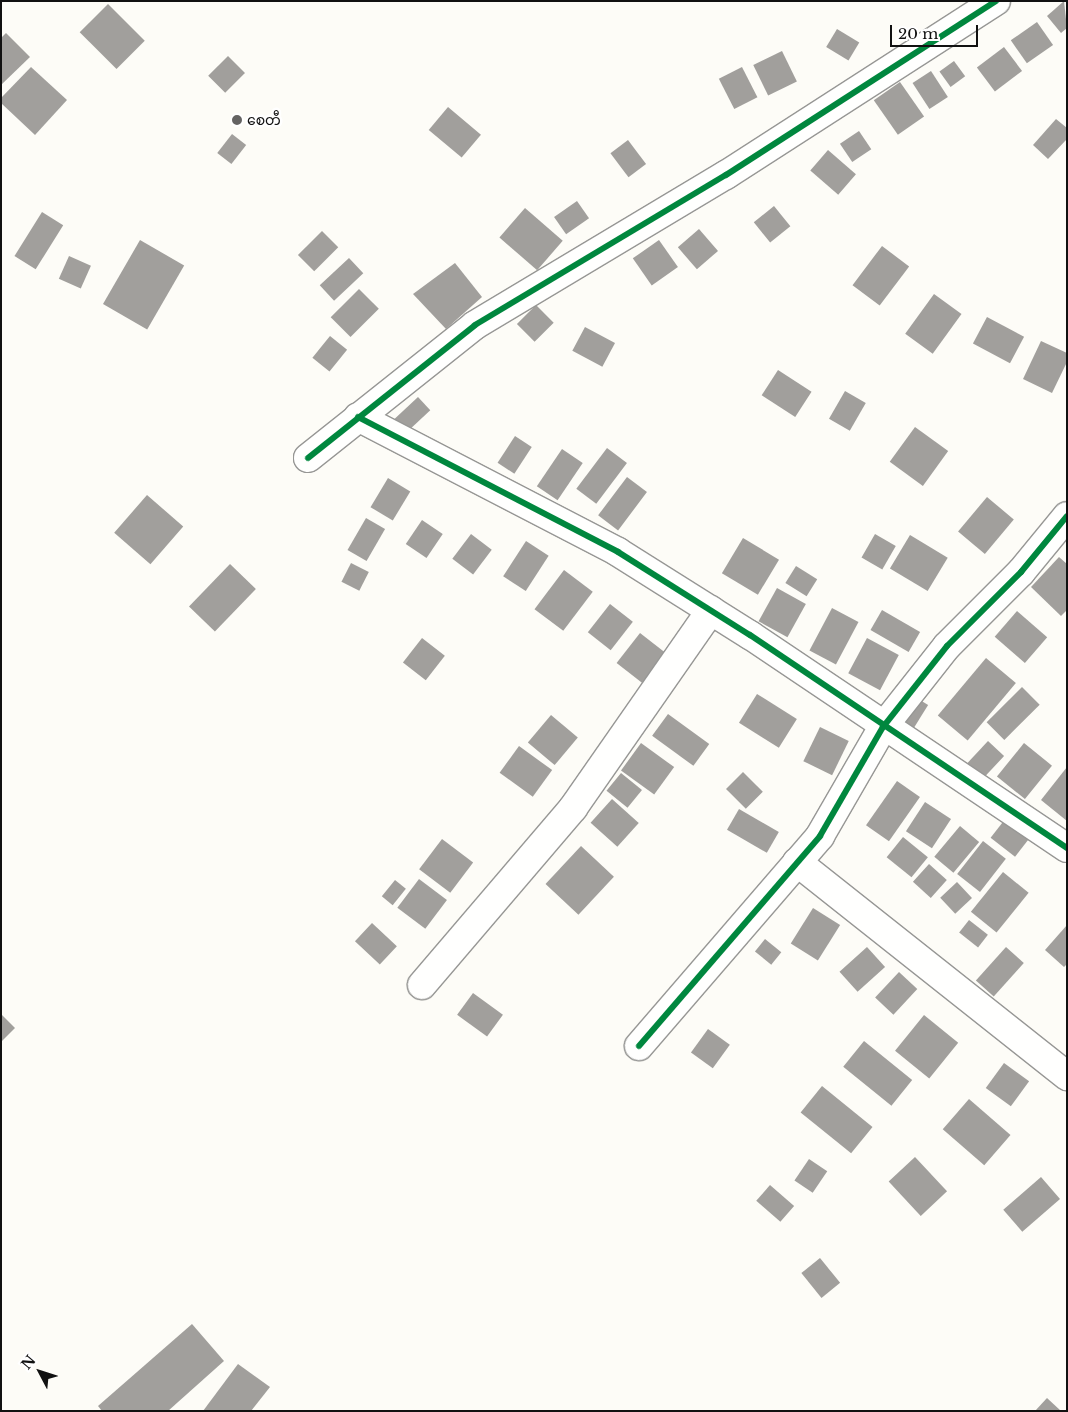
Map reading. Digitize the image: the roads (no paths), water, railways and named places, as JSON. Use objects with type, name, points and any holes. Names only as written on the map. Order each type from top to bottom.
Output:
[{"type":"street","points":[[308,458],[475,325],[726,175],[996,1]]},
{"type":"street","points":[[358,418],[618,552],[711,610],[883,727],[1067,848]]},
{"type":"street","points":[[639,1046],[820,836],[883,727],[947,646],[1021,572],[1067,516]]},
{"type":"street","points":[[422,986],[573,808],[711,610]]},
{"type":"street","points":[[797,862],[1067,1076]]},
{"type":"place","name":"စေတီ","points":[[237,120]]}]
